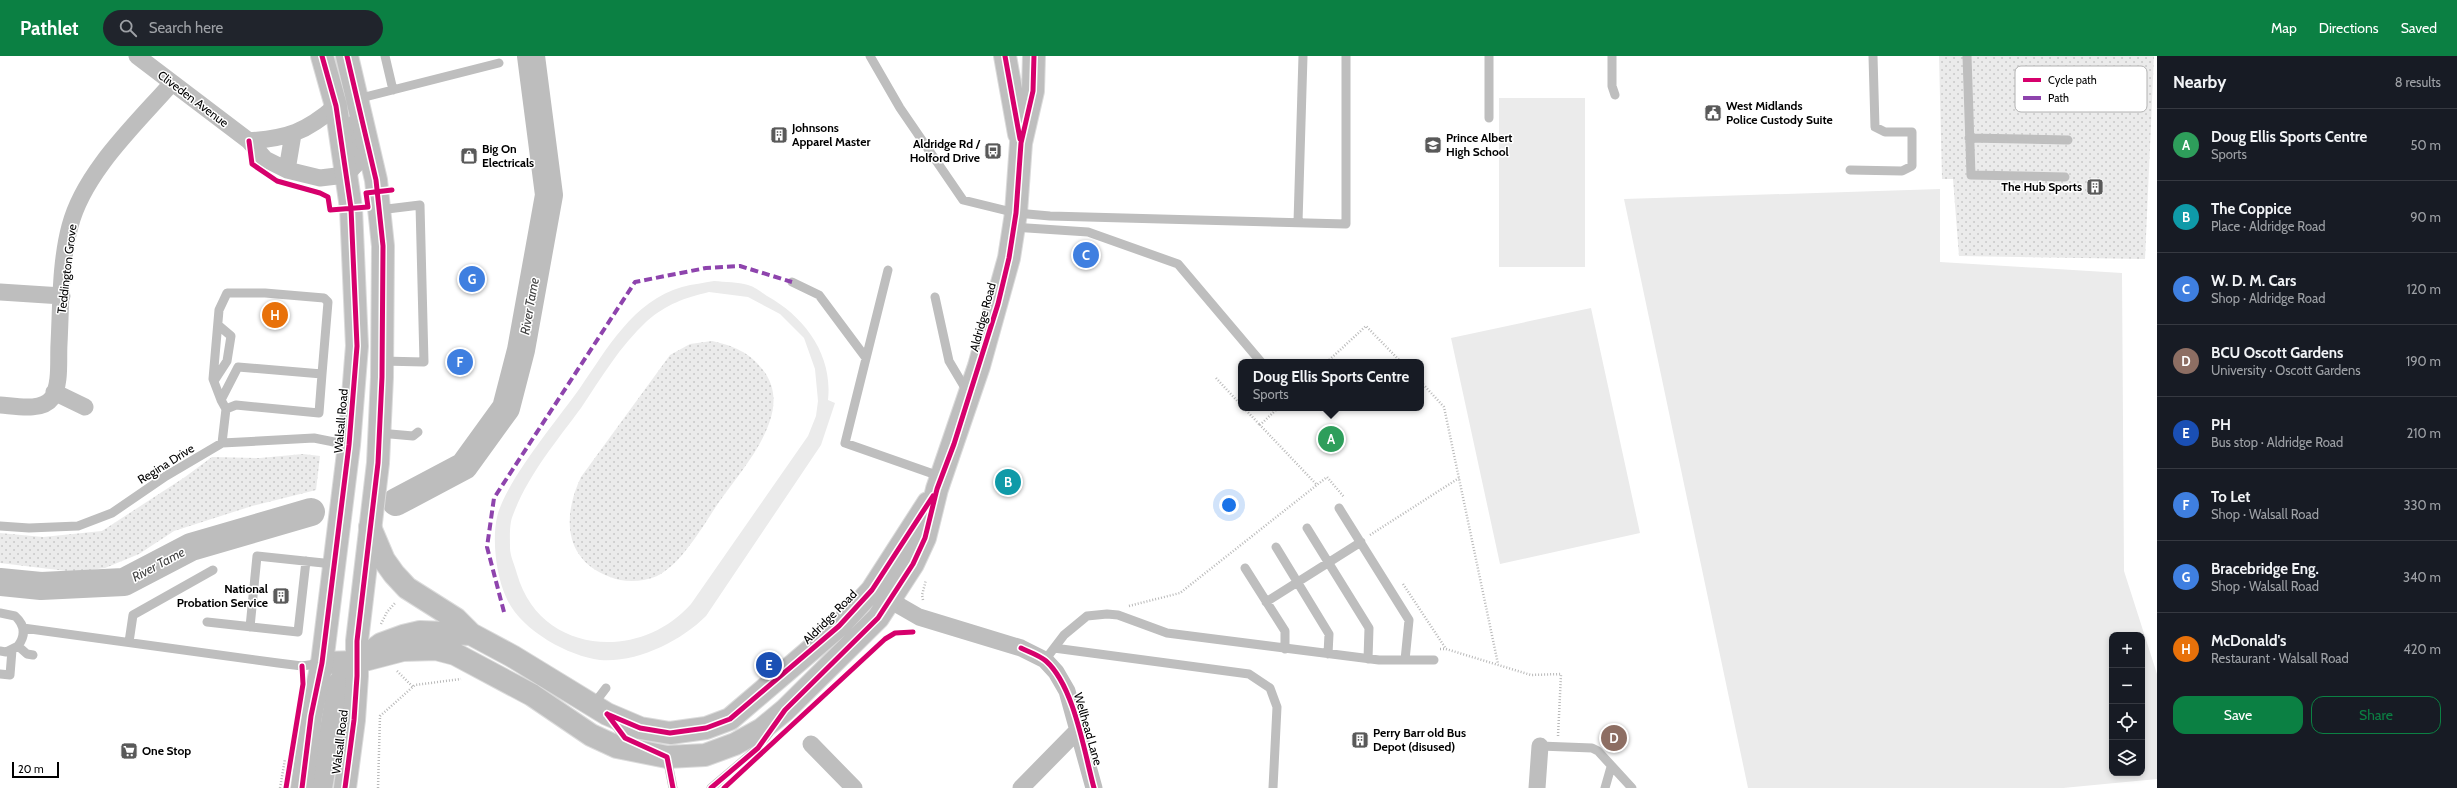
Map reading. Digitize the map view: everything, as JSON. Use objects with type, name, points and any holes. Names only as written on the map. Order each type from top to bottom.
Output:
[{"type":"main road","name":"Walsall Road","points":[[302,788],[311,716],[322,663],[333,564],[349,445],[357,330],[351,208],[347,174],[336,106],[322,56]]},
{"type":"main road","name":"Walsall Road","points":[[345,788],[364,661],[356,641],[370,526],[379,433],[382,361],[383,246],[376,180],[347,56]]},
{"type":"main road","name":"Aldridge Road","points":[[1005,56],[1021,143]]},
{"type":"main road","name":"Aldridge Road","points":[[364,661],[382,655],[409,650],[436,649],[455,654],[532,695],[591,735],[617,746],[667,758],[705,755],[735,744],[762,729],[785,710],[878,618],[891,601],[913,564],[925,538],[940,483],[970,396],[998,304],[1014,220],[1021,143],[1033,91],[1034,56]]},
{"type":"main road","name":"Aldridge Road","points":[[471,634],[600,710],[640,728],[670,733],[706,728],[730,719],[748,706],[839,626],[872,590],[940,483]]},
{"type":"main road","points":[[370,526],[384,560],[394,574],[408,588],[456,619],[471,634]]},
{"type":"main road","points":[[322,663],[364,661],[381,644],[420,632],[471,634]]},
{"type":"main road","name":"Walsall Road","points":[[321,788],[339,683],[364,661]]},
{"type":"street","name":"Cliveden Avenue","points":[[137,56],[249,141],[265,159],[287,170],[320,178],[347,174]]},
{"type":"street","points":[[343,56],[359,161],[347,174]]},
{"type":"street","name":"Teddington Grove","points":[[54,392],[57,383],[62,296],[70,226],[81,197],[102,166],[172,83]]},
{"type":"street","points":[[249,141],[272,139],[293,134],[315,124],[336,106]]},
{"type":"street","points":[[287,170],[293,134]]},
{"type":"street","points":[[0,292],[62,296]]},
{"type":"street","points":[[0,405],[40,406],[52,398],[54,392],[85,407]]},
{"type":"street","name":"Aldridge Road","points":[[872,590],[891,601]]},
{"type":"street","name":"Wellhead Lane","points":[[891,601],[919,617],[1021,648],[1049,654],[1056,672],[1067,690],[1094,788]]},
{"type":"street","points":[[1021,788],[1078,730]]},
{"type":"street","points":[[811,744],[854,788]]},
{"type":"street","points":[[1537,788],[1540,746]]},
{"type":"lane","points":[[384,56],[393,90]]},
{"type":"lane","points":[[870,56],[900,108],[963,200],[1014,220],[1088,232],[1178,264],[1257,359]]},
{"type":"lane","points":[[1298,222],[1303,56]]},
{"type":"lane","points":[[1014,220],[1050,216],[1346,224],[1346,56]]},
{"type":"lane","points":[[1489,56],[1489,118]]},
{"type":"lane","points":[[1612,56],[1612,86],[1615,95]]},
{"type":"lane","points":[[1850,170],[1902,171],[1912,166],[1912,132],[1880,131],[1875,127],[1872,56]]},
{"type":"lane","points":[[1967,56],[1971,175],[2065,177]]},
{"type":"lane","points":[[357,99],[499,63]]},
{"type":"lane","points":[[1970,138],[2068,140]]},
{"type":"lane","points":[[379,210],[420,205],[424,354],[424,362],[382,361]]},
{"type":"lane","points":[[888,270],[845,444],[940,483]]},
{"type":"lane","points":[[792,282],[819,295],[866,358]]},
{"type":"lane","points":[[222,444],[226,409],[214,381],[219,310],[227,293],[265,293],[324,298],[328,302],[319,413],[236,405],[226,409]]},
{"type":"lane","points":[[935,298],[948,361],[970,396]]},
{"type":"lane","points":[[214,381],[227,362],[231,336],[218,325]]},
{"type":"lane","points":[[1252,353],[1257,359]]},
{"type":"lane","points":[[221,400],[238,367],[322,374]]},
{"type":"lane","points":[[379,433],[413,436],[418,432]]},
{"type":"lane","name":"Regina Drive","points":[[0,526],[29,528],[78,526],[112,513],[166,476],[222,444],[314,438],[349,445]]},
{"type":"lane","points":[[1339,508],[1409,620],[1405,660]]},
{"type":"lane","points":[[1307,528],[1369,628],[1368,659]]},
{"type":"lane","points":[[1266,602],[1361,542]]},
{"type":"lane","points":[[1276,547],[1329,634],[1328,654]]},
{"type":"lane","points":[[250,627],[257,556],[333,564]]},
{"type":"lane","points":[[207,622],[298,632],[306,561]]},
{"type":"lane","points":[[1245,568],[1285,632],[1285,649]]},
{"type":"lane","points":[[129,642],[133,614],[213,570]]},
{"type":"lane","points":[[0,613],[15,616],[23,628],[23,636],[15,648],[10,675],[0,674]]},
{"type":"lane","points":[[1049,654],[1064,635],[1088,616],[1107,614],[1118,615],[1167,633],[1368,659],[1434,660]]},
{"type":"lane","points":[[23,628],[302,666],[322,663]]},
{"type":"lane","points":[[0,651],[15,648],[27,654],[33,655]]},
{"type":"lane","points":[[1049,654],[1249,674],[1270,688],[1277,707],[1273,788]]},
{"type":"lane","points":[[606,688],[600,710],[625,738],[667,758],[673,788]]},
{"type":"lane","points":[[711,788],[758,748],[785,710]]},
{"type":"lane","points":[[1540,746],[1592,748],[1598,751],[1611,767],[1632,788]]},
{"type":"lane","points":[[1605,788],[1611,767]]},
{"type":"path","points":[[1330,359],[1366,326],[1398,359]]},
{"type":"path","points":[[1216,378],[1238,402]]},
{"type":"path","points":[[1424,385],[1444,406],[1498,664]]},
{"type":"path","points":[[1126,606],[1180,593],[1317,485],[1247,411]]},
{"type":"path","points":[[1260,425],[1275,411]]},
{"type":"path","points":[[1370,535],[1459,478]]},
{"type":"path","points":[[913,564],[929,572],[922,595],[924,604],[919,617]]},
{"type":"path","points":[[1418,660],[1419,649],[1446,649],[1530,675],[1561,674],[1558,746]]},
{"type":"path","points":[[378,788],[380,716],[415,685],[463,679]]},
{"type":"path","points":[[286,788],[291,758]]},
{"type":"shaded area","points":[[1939,56],[2154,56],[2145,259],[1959,256],[1953,179],[1942,179]]},
{"type":"shaded area","points":[[1499,98],[1585,98],[1585,267],[1499,267]]},
{"type":"shaded area","points":[[1940,189],[1940,262],[2122,273],[2124,571],[2144,632],[2109,632],[2109,776],[2145,776],[2145,637],[2157,674],[2157,779],[2063,788],[1748,788],[1624,199]]},
{"type":"shaded area","points":[[714,281],[740,283],[756,288],[793,315],[814,339],[826,368],[828,400],[835,403],[821,445],[706,616],[696,625],[671,642],[643,654],[629,658],[600,660],[573,653],[559,647],[533,630],[512,609],[506,597],[497,568],[495,547],[497,517],[502,503],[510,486],[533,451],[580,388],[611,343],[635,315],[649,303],[665,294],[682,287]],"holes":[[[709,292],[748,297],[780,314],[804,338],[815,369],[818,401],[816,416],[808,436],[691,604],[670,623],[646,635],[620,641],[594,641],[569,634],[547,621],[529,601],[517,574],[512,558],[510,551],[511,523],[519,500],[526,486],[543,459],[581,408],[611,363],[628,341],[654,315],[676,302]]]},
{"type":"shaded area","points":[[1591,308],[1640,533],[1500,564],[1451,338]]},
{"type":"shaded area","points":[[712,341],[727,345],[747,354],[763,370],[772,386],[773,403],[770,421],[762,439],[741,473],[719,502],[692,543],[675,562],[657,576],[646,580],[627,581],[610,577],[595,569],[583,560],[571,536],[571,507],[581,477],[670,355],[690,344]]},
{"type":"shaded area","points":[[303,454],[320,456],[316,490],[252,506],[174,531],[139,554],[105,568],[75,572],[0,563],[0,533],[43,537],[102,531],[185,477],[212,457],[260,458]]},
{"type":"waterway","name":"River Tame","points":[[396,502],[464,466],[506,408],[521,350],[549,195],[531,56]]},
{"type":"waterway","name":"River Tame","points":[[0,582],[41,586],[124,582],[191,547],[311,512]]},
{"type":"marked path","points":[[504,612],[487,547],[494,498],[635,282],[706,268],[740,266],[792,282]]},
{"type":"cycle path","points":[[302,788],[311,716],[322,663],[349,445],[357,346],[351,208],[336,106],[322,56]]},
{"type":"cycle path","points":[[345,788],[354,720],[357,676],[357,641],[378,463],[382,377],[383,246],[376,180],[347,56]]},
{"type":"cycle path","points":[[1005,56],[1020,139]]},
{"type":"cycle path","points":[[711,788],[758,748],[785,710],[878,618],[913,564],[925,538],[937,489],[954,444],[998,304],[1009,258],[1016,213],[1021,143],[1033,91],[1034,56]]},
{"type":"cycle path","points":[[249,141],[252,164],[277,181],[320,193],[328,197],[330,210],[368,207],[366,193],[392,190]]},
{"type":"cycle path","points":[[607,714],[640,728],[670,733],[706,728],[730,719],[839,626],[872,590],[933,496]]},
{"type":"cycle path","points":[[724,788],[885,639],[895,633],[913,632]]},
{"type":"cycle path","points":[[1021,648],[1046,661],[1056,672],[1064,686],[1077,720],[1094,788]]},
{"type":"cycle path","points":[[286,788],[303,684],[302,666]]},
{"type":"cycle path","points":[[607,714],[625,738],[667,757],[673,788]]},
{"type":"place","name":"West Midlands Police Custody Suite","points":[[1713,113]]},
{"type":"place","name":"Johnsons Apparel Master","points":[[779,135]]},
{"type":"place","name":"Prince Albert High School","points":[[1433,145]]},
{"type":"place","name":"Aldridge Rd / Holford Drive","points":[[993,151]]},
{"type":"place","name":"Big On Electricals","points":[[469,156]]},
{"type":"place","name":"The Hub Sports","points":[[2095,187]]},
{"type":"place","name":"W. D. M. Cars","points":[[1086,255]]},
{"type":"place","name":"Bracebridge Eng.","points":[[472,279]]},
{"type":"place","name":"McDonald's","points":[[275,315]]},
{"type":"place","name":"To Let","points":[[460,362]]},
{"type":"place","name":"Doug Ellis Sports Centre","points":[[1331,439]]},
{"type":"place","name":"The Coppice","points":[[1008,482]]},
{"type":"place","name":"National Probation Service","points":[[281,596]]},
{"type":"place","name":"PH","points":[[769,665]]},
{"type":"place","name":"BCU Oscott Gardens","points":[[1614,738]]},
{"type":"place","name":"Perry Barr old Bus Depot (disused)","points":[[1360,740]]},
{"type":"place","name":"One Stop","points":[[129,751]]}]
